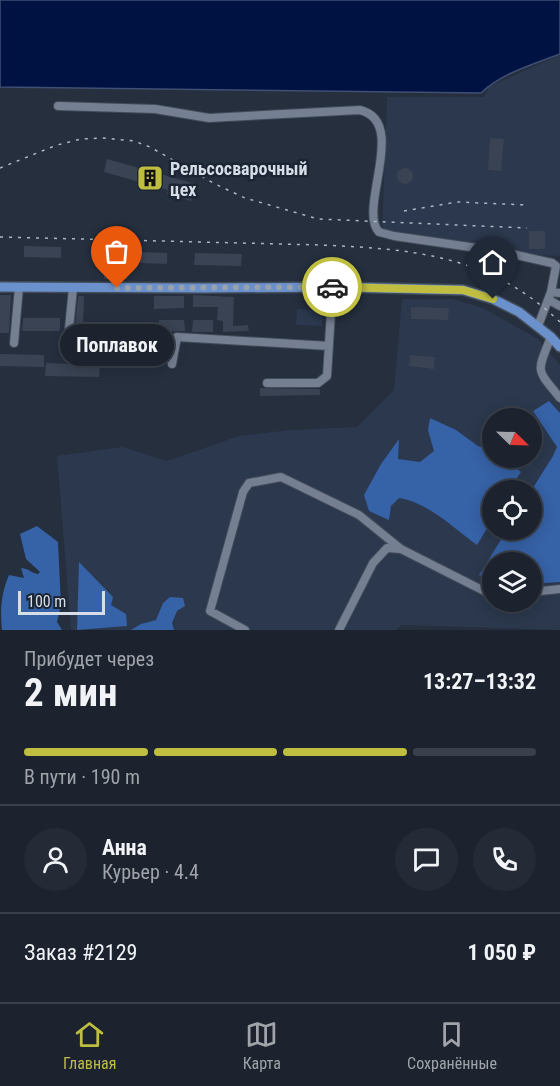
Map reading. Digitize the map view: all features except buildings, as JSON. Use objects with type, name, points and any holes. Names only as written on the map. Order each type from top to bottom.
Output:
[{"type":"main road","points":[[0,287],[337,287],[463,290],[477,293],[519,312],[560,347]]},
{"type":"street","points":[[58,106],[155,109],[209,118],[365,111],[373,116],[381,134],[382,146],[374,208],[375,223],[379,232],[498,251],[552,263],[556,266],[554,295],[538,326]]},
{"type":"street","points":[[14,344],[19,287]]},
{"type":"street","points":[[267,383],[318,383],[327,376],[331,312],[337,287]]},
{"type":"street","points":[[67,349],[72,288]]},
{"type":"street","points":[[554,295],[560,306]]},
{"type":"street","points":[[172,364],[177,337],[329,346]]},
{"type":"street","points":[[551,337],[540,363],[541,376],[560,398]]},
{"type":"street","points":[[239,629],[210,611],[243,492],[249,483],[281,477],[359,515],[401,549],[482,591]]},
{"type":"street","points":[[339,630],[373,563],[387,548],[401,549]]},
{"type":"street","points":[[542,591],[560,589]]},
{"type":"shaded area","points":[[0,0],[560,0],[560,54],[508,75],[481,93],[0,87]]},
{"type":"shaded area","points":[[560,55],[560,256],[522,255],[499,246],[382,232],[387,97],[484,97],[490,86]]},
{"type":"shaded area","points":[[402,299],[453,299],[483,308],[538,339],[560,365],[560,630],[402,625],[396,630],[71,630],[57,456],[123,447],[167,461],[239,436],[290,430],[357,427],[394,390]]},
{"type":"shaded area","points":[[313,305],[323,306],[322,326],[296,325],[297,309],[312,310]]},
{"type":"shaded area","points":[[549,401],[560,413],[560,582],[542,583],[542,552],[493,552],[501,540],[542,540],[542,480],[538,480],[557,447],[542,424],[542,408],[538,408]]},
{"type":"shaded area","points":[[430,418],[456,430],[482,447],[482,468],[516,468],[521,472],[516,480],[482,480],[482,537],[477,545],[430,510],[410,501],[399,498],[391,506],[389,520],[369,511],[364,495],[381,464],[399,439],[398,459],[420,462],[434,451],[428,430]]},
{"type":"shaded area","points":[[37,526],[58,542],[61,605],[57,622],[62,630],[2,630],[2,602],[9,575],[24,578],[21,568],[38,574],[40,572],[26,559],[20,534]]},
{"type":"shaded area","points":[[79,562],[113,597],[111,605],[126,614],[127,626],[77,630]]},
{"type":"shaded area","points":[[170,597],[183,598],[185,606],[177,611],[172,623],[174,630],[131,630],[141,624],[156,620],[163,603]]},
{"type":"railway","points":[[0,168],[57,145],[81,139],[103,138],[134,141],[150,147],[215,184],[245,198],[318,219],[527,228]]},
{"type":"railway","points":[[404,211],[458,202],[527,205]]},
{"type":"railway","points":[[0,237],[321,245],[419,253],[478,269],[506,282],[560,322]]},
{"type":"way so far","points":[[117,288],[332,287]]},
{"type":"place","name":"Рельсосварочный цех","points":[[150,178]]},
{"type":"place","name":"Поплавок","points":[[117,288]]},
{"type":"route","points":[[332,287],[463,290],[493,299]]}]
